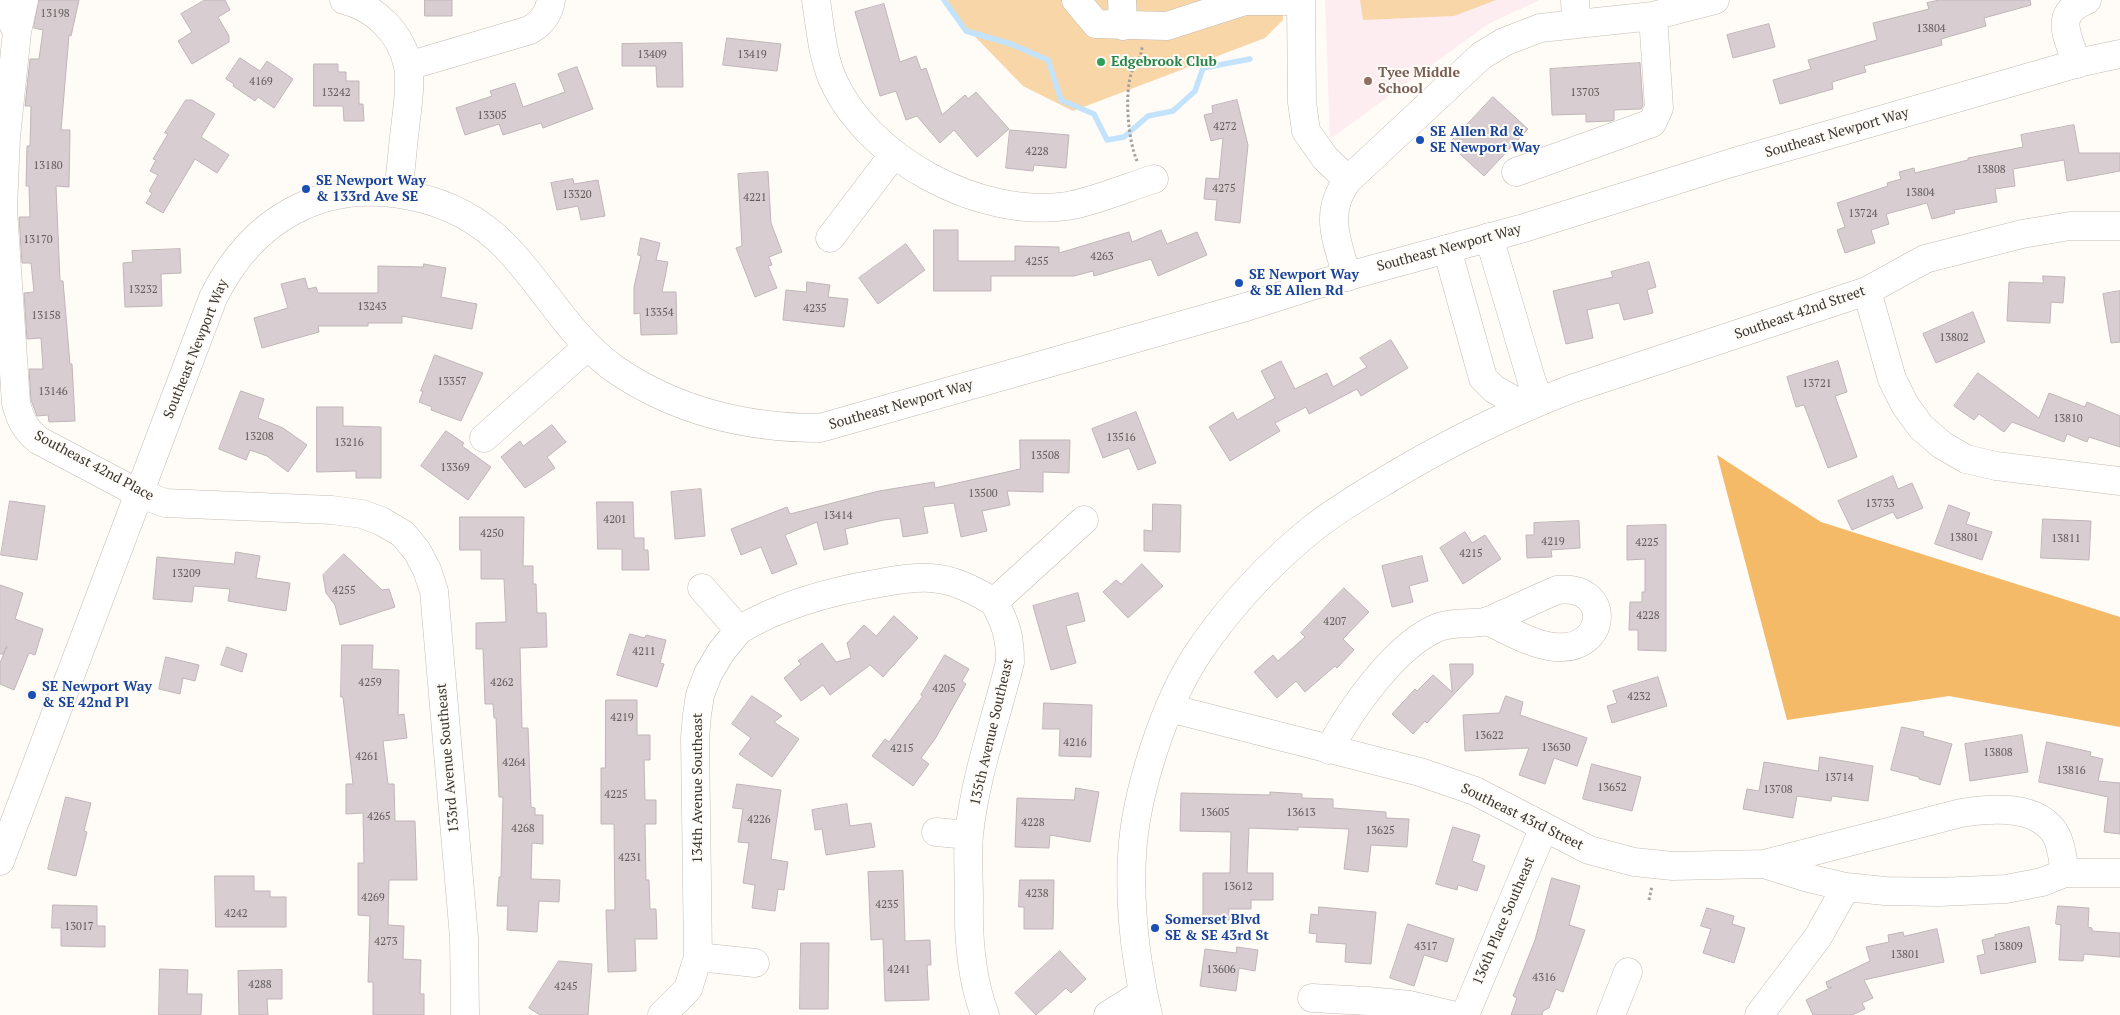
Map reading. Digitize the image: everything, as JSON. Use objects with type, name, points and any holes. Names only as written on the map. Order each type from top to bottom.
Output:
[{"type":"street","points":[[2,0],[17,32]]},
{"type":"street","name":"Southeast 42nd Place","points":[[24,0],[17,32],[6,137],[3,209],[16,403],[19,418],[27,431],[38,440],[138,493],[165,503],[332,510],[362,514],[381,521]]},
{"type":"street","points":[[344,0],[357,3],[376,14],[390,28],[408,66],[409,88],[398,193]]},
{"type":"street","points":[[408,66],[530,30],[538,26],[550,11],[551,0]]},
{"type":"street","points":[[816,0],[822,45],[832,77],[846,102],[865,127],[894,154],[920,173],[960,192],[997,202],[1034,207],[1068,206],[1145,169]]},
{"type":"street","points":[[1076,0],[1096,24],[1128,17],[1167,26],[1245,1],[1301,1],[1302,102],[1306,131],[1325,158],[1348,180]]},
{"type":"street","points":[[1346,277],[1334,229],[1334,212],[1336,200],[1348,180],[1481,56],[1522,33],[1540,28],[1576,11],[1653,16],[1715,0]]},
{"type":"street","points":[[2077,64],[2065,28],[2066,17],[2075,5],[2087,0]]},
{"type":"street","points":[[1516,172],[1652,123],[1660,108],[1653,16]]},
{"type":"street","name":"Southeast Newport Way","points":[[0,861],[8,816],[138,493],[213,298],[223,278],[238,258],[263,231],[291,212],[319,199],[350,192],[398,193],[428,199],[454,208],[478,224],[505,246],[588,346],[614,369],[646,389],[716,416],[751,424],[786,428],[820,428],[1228,313],[1346,277],[1489,237],[1732,163],[2077,64],[2120,54]]},
{"type":"street","points":[[830,238],[894,154]]},
{"type":"street","name":"Southeast 42nd Street","points":[[1146,1004],[1134,932],[1131,888],[1132,854],[1137,816],[1148,770],[1169,708],[1199,651],[1231,610],[1273,564],[1311,530],[1352,500],[1452,442],[1570,389],[1867,291],[1925,259],[2022,234],[2070,226],[2120,226]]},
{"type":"street","points":[[1483,378],[1494,389],[1533,404],[1532,382],[1489,237]]},
{"type":"street","points":[[1448,249],[1483,378],[1481,400],[1473,432]]},
{"type":"street","points":[[1867,291],[1892,380],[1905,406],[1921,427],[1942,445],[1966,458],[1996,466],[2120,481]]},
{"type":"street","points":[[484,438],[588,346]]},
{"type":"street","points":[[702,588],[739,630],[762,616],[840,590],[909,578],[931,578],[952,582],[971,589],[994,602],[1084,520]]},
{"type":"street","name":"133rd Avenue Southeast","points":[[381,521],[403,534],[417,551],[427,570],[434,591],[464,937],[465,1015]]},
{"type":"street","name":"135th Avenue Southeast","points":[[984,1015],[973,976],[968,926],[969,835],[979,784],[1010,662],[1010,642],[1005,621],[994,602]]},
{"type":"street","points":[[1329,750],[1343,723],[1357,703],[1400,654],[1420,636],[1440,627],[1461,622],[1488,621]]},
{"type":"street","name":"134th Avenue Southeast","points":[[662,1015],[688,989],[698,957],[695,738],[700,695],[708,674],[721,652],[739,630]]},
{"type":"street","name":"Southeast 43rd Street","points":[[1169,708],[1420,772],[1475,791],[1589,850],[1634,862],[1673,866],[1764,864],[1952,815],[1985,809],[2032,815],[2048,824],[2057,837],[2066,873]]},
{"type":"street","name":"136th Place Southeast","points":[[1465,1015],[1544,827]]},
{"type":"street","points":[[936,832],[969,835]]},
{"type":"street","name":"Southeast 43rd Street","points":[[1764,864],[1808,878],[1846,887],[1885,891],[1939,892],[2006,889],[2042,882],[2066,873],[2120,873]]},
{"type":"street","points":[[1759,1015],[1818,937],[1846,887]]},
{"type":"street","points":[[698,957],[755,963]]},
{"type":"street","points":[[1611,1015],[1628,972]]},
{"type":"street","points":[[1312,998],[1410,1005],[1452,1015]]},
{"type":"street","points":[[1108,1015],[1146,1004]]},
{"type":"path","points":[[1128,17],[1142,55],[1132,72],[1126,114],[1133,150],[1145,169]]},
{"type":"path","points":[[1649,900],[1652,883]]},
{"type":"shaded area","name":"Edgebrook Club","points":[[948,0],[1283,0],[1283,20],[1265,38],[1073,111],[1023,86],[949,10]]},
{"type":"shaded area","name":"Tyee Middle School","points":[[1325,0],[1540,0],[1488,24],[1330,139]]},
{"type":"shaded area","points":[[1360,0],[1496,0],[1454,16],[1363,20]]},
{"type":"shaded area","points":[[1717,455],[1821,522],[2120,617],[2120,727],[1949,696],[1787,720]]},
{"type":"building","points":[[39,0],[79,0],[71,36],[69,35],[61,130],[70,130],[69,187],[56,186],[60,281],[63,281],[70,364],[72,364],[75,421],[49,422],[48,415],[37,416],[31,400],[29,369],[43,369],[41,338],[27,339],[24,293],[34,292],[31,263],[22,263],[19,217],[30,217],[29,186],[26,186],[31,106],[25,106],[30,59],[39,59],[43,30],[34,28]]},
{"type":"building","points":[[205,0],[225,0],[230,10],[218,17],[229,36],[229,42],[192,64],[178,41],[192,32],[181,14]]},
{"type":"building","points":[[425,0],[452,0],[452,16],[425,16]]},
{"type":"building","points":[[1940,0],[2030,0],[2031,5],[1984,18],[1986,26],[1941,39],[1942,45],[1864,66],[1866,72],[1832,82],[1833,89],[1780,104],[1773,80],[1811,69],[1808,60],[1877,40],[1873,23],[1929,9],[1927,3]]},
{"type":"building","points":[[884,4],[900,62],[916,56],[921,70],[926,68],[942,115],[965,95],[968,99],[976,92],[1009,129],[977,157],[954,130],[940,143],[917,116],[906,120],[896,91],[880,96],[855,12]]},
{"type":"building","points":[[1769,24],[1775,47],[1733,58],[1727,35]]},
{"type":"building","points":[[727,38],[781,44],[777,71],[723,65]]},
{"type":"building","points":[[682,43],[683,87],[657,87],[656,66],[622,66],[622,44]]},
{"type":"building","points":[[240,58],[260,71],[267,61],[293,79],[274,108],[258,97],[255,101],[226,79]]},
{"type":"building","points":[[1640,63],[1643,105],[1641,109],[1614,110],[1614,120],[1611,121],[1586,122],[1586,114],[1552,115],[1550,69]]},
{"type":"building","points":[[314,64],[338,64],[338,72],[346,72],[346,81],[359,81],[359,104],[363,104],[364,121],[344,121],[343,106],[314,106]]},
{"type":"building","points":[[577,67],[593,109],[543,128],[541,123],[503,135],[499,124],[465,135],[456,108],[492,96],[490,91],[515,83],[523,107],[565,92],[558,74]]},
{"type":"building","points":[[1493,97],[1528,129],[1484,176],[1449,144]]},
{"type":"building","points":[[186,100],[192,100],[215,114],[201,137],[229,155],[217,173],[195,159],[163,213],[146,203],[152,193],[149,191],[158,175],[150,171],[156,160],[153,159],[168,134],[165,133]]},
{"type":"building","points":[[1237,100],[1248,145],[1240,223],[1215,220],[1217,200],[1204,199],[1206,178],[1219,179],[1223,138],[1211,141],[1204,115],[1213,113],[1212,106]]},
{"type":"building","points":[[2074,125],[2079,153],[2120,153],[2120,171],[2067,181],[2064,160],[2013,169],[2015,186],[1995,189],[1997,202],[1954,210],[1955,213],[1932,219],[1927,203],[1886,214],[1889,224],[1871,230],[1875,243],[1845,253],[1837,230],[1845,227],[1837,203],[1888,186],[1887,183],[1901,179],[1899,172],[1914,168],[1915,173],[1968,160],[1968,158],[2023,147],[2021,135]]},
{"type":"building","points":[[1010,130],[1069,135],[1066,168],[1034,165],[1033,171],[1006,168]]},
{"type":"building","points":[[768,172],[771,223],[782,252],[769,257],[772,265],[768,266],[777,288],[755,297],[736,248],[742,246],[738,174]]},
{"type":"building","points":[[573,179],[574,184],[598,180],[605,216],[581,220],[578,206],[557,210],[551,183]]},
{"type":"building","points":[[934,230],[958,230],[958,261],[1015,261],[1015,246],[1059,247],[1059,253],[1129,232],[1132,242],[1161,230],[1167,244],[1197,232],[1207,255],[1158,276],[1151,259],[1094,276],[1093,271],[1074,276],[991,276],[991,291],[934,291]]},
{"type":"building","points":[[641,238],[660,243],[656,260],[668,262],[662,292],[676,292],[677,334],[641,335],[640,313],[634,314],[634,287],[641,256],[638,255]]},
{"type":"building","points":[[906,244],[925,270],[878,304],[859,278]]},
{"type":"building","points":[[180,249],[181,273],[161,274],[162,306],[125,307],[123,263],[133,262],[132,251]]},
{"type":"building","points":[[1649,262],[1656,287],[1647,290],[1653,313],[1624,320],[1619,303],[1587,310],[1593,338],[1566,344],[1553,291],[1613,277],[1611,272]]},
{"type":"building","points":[[424,264],[446,268],[441,297],[477,304],[472,329],[402,316],[402,323],[368,323],[368,326],[318,326],[319,332],[262,348],[254,318],[288,308],[281,284],[305,278],[308,289],[316,287],[318,293],[378,293],[378,266],[423,267]]},
{"type":"building","points":[[2043,276],[2065,277],[2063,303],[2051,302],[2050,323],[2007,321],[2009,282],[2043,283]]},
{"type":"building","points":[[807,282],[830,285],[828,297],[848,299],[844,327],[783,320],[786,290],[806,292]]},
{"type":"building","points":[[2120,291],[2120,342],[2111,343],[2103,294]]},
{"type":"building","points":[[1973,312],[1985,342],[1936,363],[1923,334]]},
{"type":"building","points":[[1391,340],[1408,368],[1361,396],[1357,389],[1309,414],[1306,407],[1275,423],[1280,431],[1230,461],[1209,427],[1233,412],[1237,420],[1275,398],[1261,371],[1281,361],[1295,389],[1327,373],[1333,387],[1367,367],[1360,358]]},
{"type":"building","points":[[435,355],[483,373],[461,421],[431,410],[432,407],[419,402],[423,391],[421,391]]},
{"type":"building","points":[[1838,361],[1847,392],[1835,396],[1857,457],[1828,468],[1804,405],[1796,407],[1787,377]]},
{"type":"building","points":[[1978,373],[2039,418],[2049,393],[2085,407],[2087,402],[2120,416],[2120,447],[2089,437],[2087,442],[2067,434],[2064,442],[2012,422],[2004,432],[1979,414],[1974,420],[1954,406]]},
{"type":"building","points":[[241,391],[264,399],[258,418],[283,428],[307,445],[288,472],[267,456],[250,450],[246,460],[219,449]]},
{"type":"building","points":[[317,407],[343,407],[343,426],[381,427],[381,478],[356,478],[356,471],[317,472]]},
{"type":"building","points":[[1136,412],[1156,463],[1138,470],[1129,448],[1103,458],[1092,429]]},
{"type":"building","points":[[552,425],[566,442],[547,457],[555,468],[525,488],[501,457],[520,441],[523,446]]},
{"type":"building","points":[[446,431],[464,443],[462,446],[491,467],[468,500],[421,466]]},
{"type":"building","points":[[1020,440],[1070,440],[1069,473],[1043,472],[1043,492],[1007,491],[1010,505],[982,511],[987,531],[961,537],[954,503],[923,507],[928,533],[903,537],[900,518],[884,520],[845,529],[848,544],[824,550],[817,522],[785,535],[797,564],[772,574],[761,547],[741,555],[731,529],[787,507],[790,514],[879,491],[934,482],[935,488],[1020,469]]},
{"type":"building","points":[[1893,476],[1898,489],[1912,483],[1923,508],[1897,519],[1893,512],[1852,530],[1838,501]]},
{"type":"building","points":[[701,489],[705,536],[675,539],[671,492]]},
{"type":"building","points":[[10,501],[45,506],[37,560],[1,555]]},
{"type":"building","points":[[597,502],[633,502],[634,538],[644,538],[644,550],[648,550],[649,570],[622,570],[622,549],[598,549]]},
{"type":"building","points":[[1153,504],[1181,505],[1180,552],[1144,551],[1144,530],[1152,531]]},
{"type":"building","points":[[1949,505],[1970,513],[1966,524],[1992,532],[1982,560],[1935,544]]},
{"type":"building","points":[[460,517],[524,517],[523,566],[533,566],[533,584],[536,584],[537,613],[546,613],[547,647],[520,648],[522,728],[528,728],[531,807],[535,808],[535,815],[543,815],[543,844],[532,843],[531,879],[560,880],[559,902],[539,901],[537,932],[507,930],[508,906],[497,906],[499,877],[501,877],[503,797],[499,797],[496,718],[494,718],[493,704],[485,704],[483,649],[476,649],[476,623],[506,622],[504,579],[481,579],[481,550],[460,550]]},
{"type":"building","points":[[2043,519],[2091,521],[2089,560],[2041,558]]},
{"type":"building","points":[[1579,521],[1580,548],[1551,550],[1552,557],[1527,558],[1526,535],[1534,535],[1534,523]]},
{"type":"building","points":[[1666,525],[1666,651],[1638,650],[1638,630],[1629,630],[1630,602],[1642,602],[1642,592],[1645,592],[1645,559],[1627,560],[1627,526]]},
{"type":"building","points":[[1465,532],[1472,543],[1485,535],[1501,559],[1463,584],[1440,548]]},
{"type":"building","points":[[236,552],[260,556],[256,578],[290,583],[286,611],[228,601],[230,589],[194,586],[192,602],[153,599],[157,557],[234,564]]},
{"type":"building","points":[[344,554],[382,590],[389,589],[395,607],[340,625],[335,605],[326,593],[323,575]]},
{"type":"building","points":[[1422,556],[1428,581],[1409,586],[1413,602],[1392,607],[1382,566]]},
{"type":"building","points":[[1142,564],[1163,586],[1128,618],[1103,592],[1116,580],[1121,584]]},
{"type":"building","points":[[0,585],[23,593],[15,619],[43,629],[35,655],[29,653],[14,690],[0,684],[0,663],[7,646],[3,654],[0,654]]},
{"type":"building","points":[[1344,588],[1369,612],[1343,639],[1354,650],[1337,668],[1335,666],[1305,692],[1296,681],[1277,698],[1254,672],[1273,655],[1278,661],[1305,637],[1301,633]]},
{"type":"building","points":[[1078,593],[1085,621],[1066,626],[1076,663],[1051,670],[1033,606]]},
{"type":"building","points":[[894,616],[918,638],[883,677],[870,665],[830,695],[823,685],[801,701],[784,678],[801,664],[798,661],[822,643],[836,662],[851,658],[847,643],[864,625],[876,636]]},
{"type":"building","points":[[630,634],[645,638],[646,635],[666,640],[660,663],[664,664],[657,687],[617,675]]},
{"type":"building","points":[[342,645],[373,645],[372,669],[399,670],[398,715],[404,714],[407,738],[383,741],[388,784],[394,784],[395,821],[415,821],[417,880],[389,880],[388,925],[404,926],[403,959],[421,960],[420,994],[424,994],[424,1015],[373,1015],[373,982],[368,982],[370,916],[358,915],[358,863],[364,863],[363,813],[346,814],[346,784],[353,784],[343,697],[341,697]]},
{"type":"building","points":[[227,647],[247,654],[242,672],[221,665]]},
{"type":"building","points":[[945,655],[969,669],[962,681],[966,684],[935,739],[921,758],[929,764],[913,786],[872,756],[885,739],[889,742],[923,696],[921,695]]},
{"type":"building","points":[[166,657],[199,665],[195,681],[183,678],[180,694],[159,689]]},
{"type":"building","points":[[1450,664],[1473,664],[1473,674],[1427,723],[1425,721],[1413,734],[1392,714],[1415,689],[1417,691],[1433,675],[1452,692]]},
{"type":"building","points":[[1658,677],[1667,706],[1612,723],[1607,706],[1617,703],[1613,691]]},
{"type":"building","points":[[752,696],[782,716],[774,722],[799,739],[772,777],[739,754],[751,738],[732,724]]},
{"type":"building","points":[[1506,696],[1523,702],[1520,715],[1587,738],[1577,766],[1554,758],[1545,784],[1519,775],[1529,748],[1465,751],[1463,715],[1499,713]]},
{"type":"building","points":[[606,700],[637,700],[637,735],[650,735],[650,760],[644,760],[645,800],[656,800],[656,824],[645,824],[646,880],[649,880],[650,909],[656,909],[657,939],[635,939],[636,971],[608,972],[606,910],[615,910],[614,824],[601,824],[601,768],[605,768]]},
{"type":"building","points":[[1044,703],[1092,705],[1091,757],[1059,756],[1060,729],[1043,729]]},
{"type":"building","points":[[1902,727],[1924,732],[1923,736],[1952,744],[1940,785],[1919,779],[1919,777],[1891,770]]},
{"type":"building","points":[[2022,735],[2028,772],[1970,781],[1965,744]]},
{"type":"building","points":[[2047,742],[2091,752],[2090,756],[2103,759],[2098,781],[2120,783],[2120,834],[2104,832],[2108,797],[2039,782]]},
{"type":"building","points":[[1820,757],[1873,766],[1868,801],[1832,796],[1831,801],[1797,796],[1793,818],[1743,809],[1747,789],[1759,791],[1764,762],[1818,771]]},
{"type":"building","points":[[1592,764],[1641,777],[1632,811],[1583,799]]},
{"type":"building","points":[[737,784],[781,790],[771,859],[788,862],[784,890],[778,889],[775,911],[752,908],[755,885],[743,883],[749,843],[738,842],[743,809],[733,808]]},
{"type":"building","points":[[1076,788],[1099,792],[1090,842],[1050,835],[1049,848],[1015,847],[1017,798],[1074,800]]},
{"type":"building","points":[[1270,792],[1302,794],[1302,798],[1333,799],[1333,808],[1386,812],[1386,818],[1409,819],[1407,847],[1371,845],[1368,872],[1344,869],[1349,829],[1298,827],[1298,830],[1249,828],[1247,873],[1273,873],[1273,900],[1251,900],[1251,909],[1229,909],[1229,920],[1203,920],[1203,873],[1230,873],[1231,832],[1180,831],[1181,793],[1270,795]]},
{"type":"building","points":[[66,797],[91,803],[84,831],[87,832],[76,876],[48,869]]},
{"type":"building","points":[[847,804],[850,826],[871,823],[875,847],[826,855],[822,829],[815,830],[812,810]]},
{"type":"building","points":[[1453,827],[1480,835],[1472,861],[1485,866],[1477,891],[1458,885],[1457,890],[1436,884]]},
{"type":"building","points":[[903,871],[905,941],[930,940],[931,965],[927,965],[929,1000],[885,1001],[883,939],[871,940],[868,872]]},
{"type":"building","points":[[215,876],[254,876],[254,891],[270,891],[270,897],[286,897],[286,927],[216,927]]},
{"type":"building","points":[[1552,878],[1580,886],[1569,925],[1585,930],[1563,992],[1556,989],[1549,1008],[1543,1011],[1542,1015],[1511,1015],[1517,998],[1513,996],[1535,940]]},
{"type":"building","points":[[1020,880],[1054,880],[1053,929],[1024,929],[1024,907],[1019,907]]},
{"type":"building","points":[[53,905],[97,906],[97,926],[105,926],[105,947],[61,946],[61,928],[52,928]]},
{"type":"building","points":[[2058,906],[2089,908],[2088,927],[2092,928],[2092,931],[2120,933],[2120,957],[2084,954],[2083,961],[2059,960],[2061,925],[2056,924]]},
{"type":"building","points":[[1319,907],[1376,912],[1371,964],[1345,962],[1346,944],[1316,942],[1317,934],[1309,933],[1311,914],[1318,915]]},
{"type":"building","points":[[1707,908],[1734,916],[1732,924],[1745,928],[1734,963],[1703,953],[1711,929],[1701,926]]},
{"type":"building","points":[[1408,924],[1454,939],[1447,962],[1424,955],[1414,986],[1390,978]]},
{"type":"building","points":[[2029,927],[2036,962],[1981,974],[1977,956],[1985,954],[1982,940]]},
{"type":"building","points":[[1937,929],[1944,962],[1864,980],[1873,998],[1862,1003],[1865,1009],[1852,1015],[1813,1015],[1806,1000],[1832,987],[1828,988],[1826,982],[1870,961],[1866,947],[1889,942],[1888,935],[1903,932],[1904,936]]},
{"type":"building","points":[[801,943],[829,943],[828,1009],[800,1009]]},
{"type":"building","points":[[1237,947],[1258,950],[1255,971],[1239,968],[1236,991],[1200,986],[1205,949],[1236,953]]},
{"type":"building","points":[[1060,951],[1086,979],[1071,993],[1066,988],[1036,1015],[1015,993]]},
{"type":"building","points":[[559,961],[592,964],[588,1015],[540,1015],[529,1008]]},
{"type":"building","points":[[160,969],[188,970],[187,994],[202,994],[201,1015],[159,1015]]},
{"type":"building","points":[[282,970],[282,999],[267,999],[268,1015],[239,1015],[238,971]]},
{"type":"waterway","points":[[944,0],[966,31],[1011,44],[1048,60],[1061,100],[1094,114],[1107,140],[1124,137],[1148,116],[1173,111],[1195,91],[1203,68],[1250,59]]},
{"type":"place","name":"Edgebrook Club","points":[[1101,62]]},
{"type":"place","name":"Tyee Middle School","points":[[1368,81]]},
{"type":"place","name":"SE Allen Rd & SE Newport Way","points":[[1420,140]]},
{"type":"place","name":"SE Newport Way & 133rd Ave SE","points":[[306,189]]},
{"type":"place","name":"SE Newport Way & SE Allen Rd","points":[[1239,283]]},
{"type":"place","name":"SE Newport Way & SE 42nd Pl","points":[[32,695]]},
{"type":"place","name":"Somerset Blvd SE & SE 43rd St","points":[[1155,928]]}]
